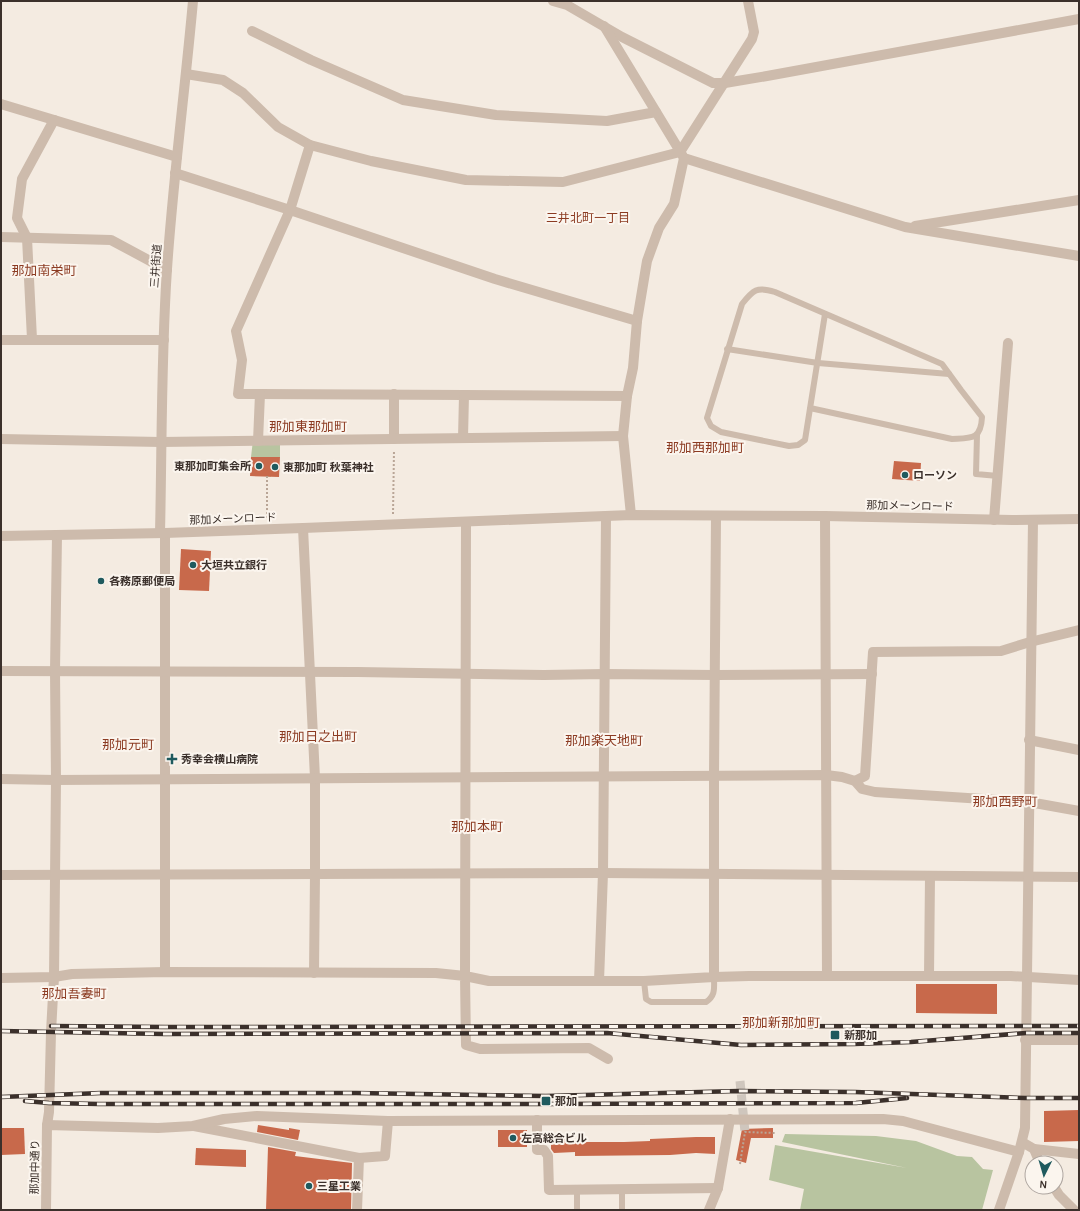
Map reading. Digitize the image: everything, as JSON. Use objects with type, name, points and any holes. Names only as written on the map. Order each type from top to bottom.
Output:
[{"type":"street","name":"三井街道","points":[[165,972],[165,671],[161,442],[167,270],[193,1]]},
{"type":"street","points":[[553,1],[567,5],[622,37],[713,83],[725,83],[1079,19]]},
{"type":"street","points":[[630,515],[623,436],[637,320],[647,261],[659,228],[674,204],[682,155],[752,39],[754,32],[748,1]]},
{"type":"street","points":[[604,26],[682,155]]},
{"type":"street","points":[[252,31],[311,60],[403,100],[496,116],[607,121],[656,112]]},
{"type":"street","points":[[186,74],[222,80],[243,93],[278,128],[310,145],[371,161],[466,180],[563,182],[682,155],[905,227],[1079,256]]},
{"type":"street","points":[[1,104],[177,157]]},
{"type":"street","points":[[32,339],[27,238],[18,218],[22,178],[54,120]]},
{"type":"street","points":[[310,145],[290,210],[236,331],[242,360],[238,394],[627,396]]},
{"type":"street","points":[[176,173],[495,279],[637,320]]},
{"type":"street","points":[[905,227],[1079,200]]},
{"type":"street","points":[[1,237],[111,240],[167,270]]},
{"type":"street","points":[[1,340],[164,340]]},
{"type":"street","points":[[994,520],[1008,343]]},
{"type":"street","points":[[258,441],[260,394]]},
{"type":"street","points":[[394,394],[394,439]]},
{"type":"street","points":[[463,438],[464,395]]},
{"type":"street","points":[[1,439],[161,442],[623,436]]},
{"type":"street","name":"那加メーンロード","points":[[1,536],[162,533],[630,515],[825,516],[994,520],[1079,519]]},
{"type":"street","points":[[600,981],[603,873],[606,516]]},
{"type":"street","points":[[714,977],[713,875],[716,516]]},
{"type":"street","points":[[825,516],[827,976]]},
{"type":"street","points":[[999,1210],[1020,1147],[1025,1118],[1030,642],[1033,520]]},
{"type":"street","points":[[466,522],[466,1044],[480,1049],[589,1048],[608,1059]]},
{"type":"street","points":[[303,528],[315,778],[314,973]]},
{"type":"street","name":"那加中通り","points":[[46,1210],[54,977],[56,780],[54,671],[57,534]]},
{"type":"street","points":[[855,781],[865,776],[873,652],[1001,651],[1079,630]]},
{"type":"street","points":[[1,671],[466,673],[544,675],[872,674]]},
{"type":"street","points":[[1030,740],[1079,750]]},
{"type":"street","points":[[1,779],[56,780],[826,775],[842,777],[855,781],[862,789],[875,792],[1029,802],[1079,811]]},
{"type":"street","points":[[1,875],[603,873],[1079,877]]},
{"type":"street","points":[[928,976],[930,876]]},
{"type":"street","points":[[1,978],[54,977],[72,974],[165,972],[436,973],[465,976],[489,981],[644,981],[714,977],[827,976],[1011,976],[1079,980]]},
{"type":"street","points":[[1025,1040],[1079,1040]]},
{"type":"street","points":[[48,1125],[158,1128],[193,1126],[224,1119],[258,1116],[388,1120],[883,1119],[903,1121],[1020,1147],[1079,1154]]},
{"type":"street","points":[[710,1210],[718,1188],[730,1119]]},
{"type":"street","points":[[193,1126],[359,1158],[385,1156],[388,1120]]},
{"type":"street","points":[[537,1120],[537,1150],[544,1150],[548,1156],[549,1190],[718,1188]]},
{"type":"street","points":[[1034,1149],[1037,1155]]},
{"type":"street","points":[[358,1210],[359,1158]]},
{"type":"street","points":[[1059,1195],[1074,1210]]},
{"type":"lane","points":[[825,314],[805,440],[798,445],[789,446],[721,432],[711,426],[707,418],[742,304],[752,292],[764,288],[775,292],[942,364],[982,417],[982,427],[977,435],[976,474],[998,476]]},
{"type":"lane","points":[[727,349],[818,363],[949,374]]},
{"type":"lane","points":[[810,408],[952,439],[970,438],[977,435]]},
{"type":"lane","points":[[644,981],[646,999],[651,1002],[706,1002],[711,998],[714,992],[714,977]]},
{"type":"lane","points":[[622,1189],[622,1210]]},
{"type":"lane","points":[[576,1190],[577,1210]]},
{"type":"path","points":[[393,525],[394,439]]},
{"type":"path","points":[[267,476],[268,529]]},
{"type":"path","points":[[740,1164],[745,1132],[775,1133]]},
{"type":"green space","points":[[280,439],[280,457],[271,457],[271,477],[267,476],[266,457],[251,457],[253,440]]},
{"type":"green space","points":[[785,1134],[876,1136],[916,1141],[957,1156],[972,1157],[983,1169],[993,1170],[982,1210],[800,1210],[804,1189],[769,1180],[775,1145],[907,1168],[782,1142]]},
{"type":"building","points":[[251,457],[280,457],[279,477],[250,476]]},
{"type":"building","points":[[894,461],[921,463],[920,481],[892,479]]},
{"type":"building","points":[[181,549],[211,551],[209,591],[179,590]]},
{"type":"building","points":[[916,984],[997,984],[997,1014],[916,1013]]},
{"type":"building","points":[[1079,1110],[1079,1141],[1044,1142],[1044,1111]]},
{"type":"building","points":[[258,1125],[289,1130],[289,1128],[300,1130],[298,1140],[257,1132]]},
{"type":"building","points":[[1,1128],[24,1128],[25,1154],[1,1155]]},
{"type":"building","points":[[773,1128],[773,1138],[751,1138],[746,1163],[736,1160],[742,1129]]},
{"type":"building","name":"左高総合ビル","points":[[498,1130],[527,1130],[527,1147],[498,1147]]},
{"type":"building","points":[[715,1137],[715,1154],[696,1153],[670,1155],[575,1156],[575,1152],[554,1153],[551,1149],[551,1139],[570,1139],[571,1142],[624,1142]]},
{"type":"building","name":"三星工業","points":[[268,1147],[296,1152],[295,1156],[352,1163],[351,1210],[266,1210]]},
{"type":"building","points":[[196,1148],[246,1150],[246,1167],[195,1165]]},
{"type":"tunnel","points":[[740,1081],[745,1132]]},
{"type":"railway","points":[[51,1026],[1079,1026]]},
{"type":"railway","points":[[1,1031],[164,1034],[607,1033],[741,1045],[911,1042],[1026,1033],[1079,1033]]},
{"type":"railway","points":[[1,1097],[101,1093],[356,1093],[546,1096],[739,1091],[855,1092],[1025,1098],[1079,1098]]},
{"type":"railway","points":[[25,1101],[99,1104],[856,1103],[907,1098]]},
{"type":"place","name":"東那加町集会所","points":[[259,466]]},
{"type":"place","name":"東那加町 秋葉神社","points":[[275,467]]},
{"type":"place","name":"ローソン","points":[[905,475]]},
{"type":"place","name":"大垣共立銀行","points":[[193,565]]},
{"type":"place","name":"各務原郵便局","points":[[101,581]]},
{"type":"place","name":"秀幸会横山病院","points":[[172,759]]},
{"type":"place","name":"新那加","points":[[835,1035]]},
{"type":"place","name":"那加","points":[[546,1101]]},
{"type":"place","name":"左高総合ビル","points":[[513,1138]]},
{"type":"place","name":"三星工業","points":[[309,1186]]},
{"type":"district","name":"三井北町一丁目","points":[[588,218]]},
{"type":"district","name":"那加南栄町","points":[[44,270]]},
{"type":"district","name":"那加東那加町","points":[[308,426]]},
{"type":"district","name":"那加西那加町","points":[[705,447]]},
{"type":"district","name":"那加日之出町","points":[[318,736]]},
{"type":"district","name":"那加楽天地町","points":[[604,740]]},
{"type":"district","name":"那加元町","points":[[128,744]]},
{"type":"district","name":"那加西野町","points":[[1005,801]]},
{"type":"district","name":"那加本町","points":[[477,826]]},
{"type":"district","name":"那加吾妻町","points":[[74,993]]},
{"type":"district","name":"那加新那加町","points":[[781,1022]]}]
